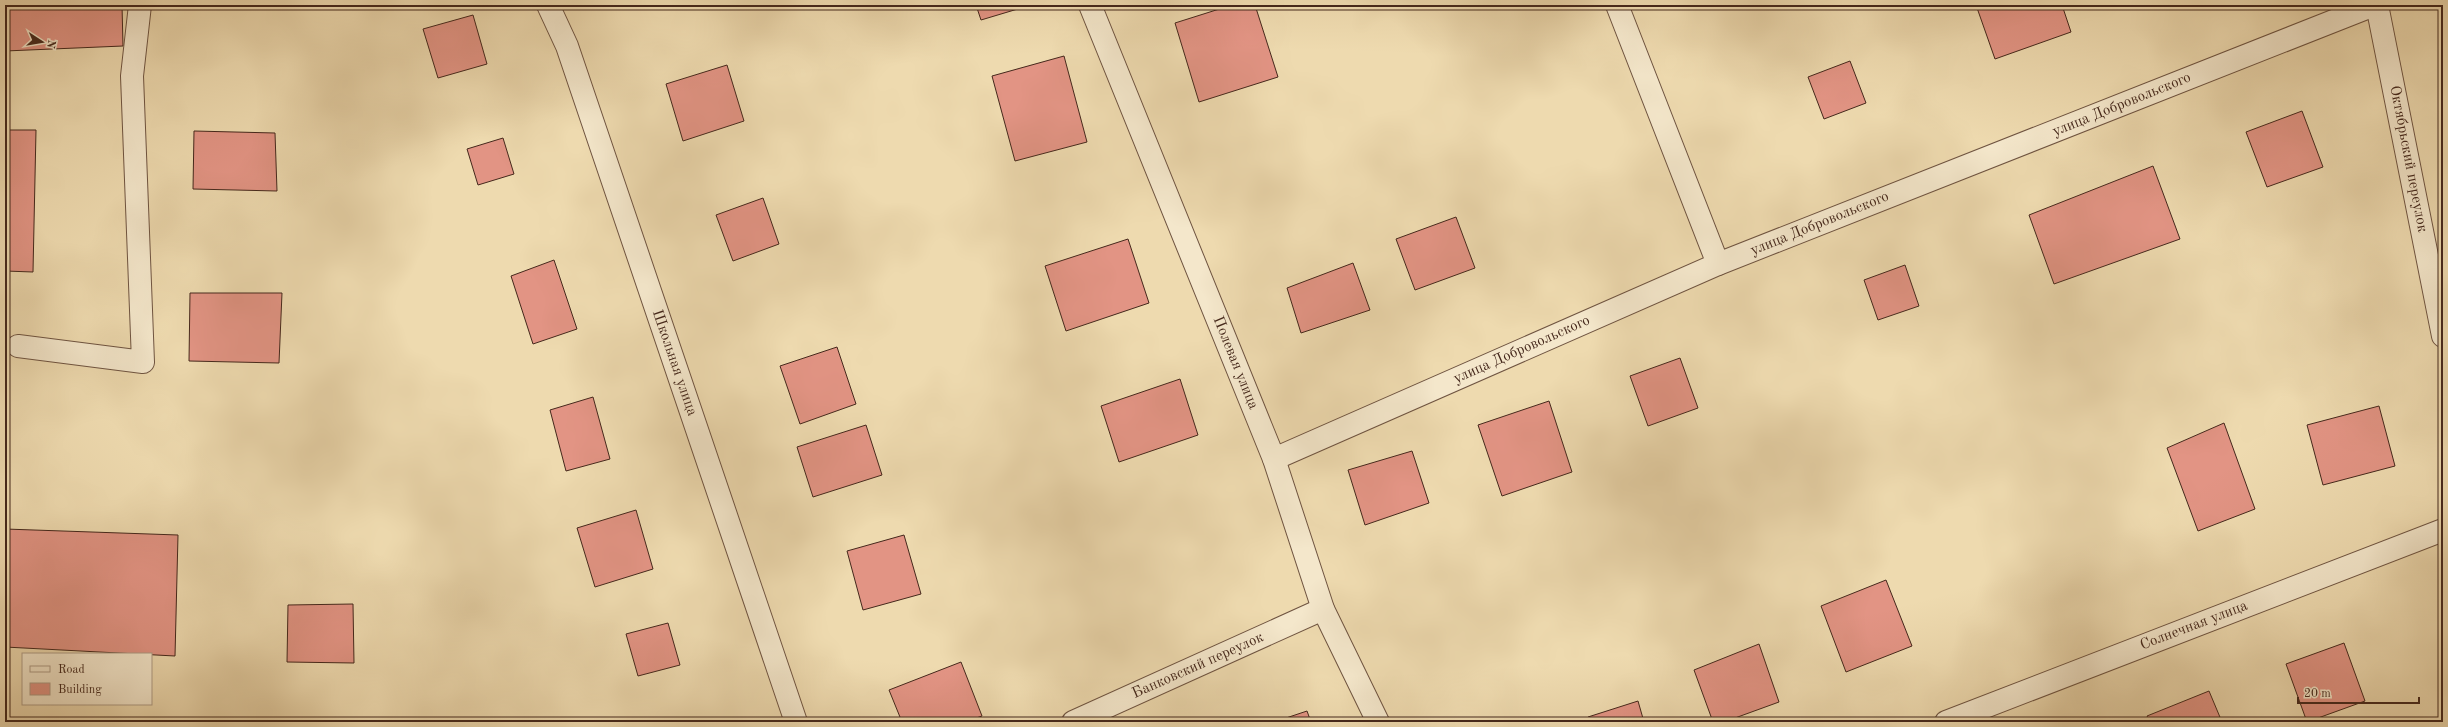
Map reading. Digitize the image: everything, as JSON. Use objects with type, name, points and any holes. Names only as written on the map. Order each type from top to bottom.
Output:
[{"type":"street","points":[[18,346],[144,362],[132,76],[140,5]]},
{"type":"street","name":"Школьная улица","points":[[548,5],[567,46],[796,722]]},
{"type":"street","name":"Полевая улица","points":[[1090,5],[1274,459],[1323,609],[1378,722]]},
{"type":"street","points":[[1617,5],[1718,264]]},
{"type":"street","name":"улица Добровольского","points":[[1274,459],[1718,264],[2374,5]]},
{"type":"street","name":"Октябрьский переулок","points":[[2378,5],[2443,336]]},
{"type":"street","name":"Солнечная улица","points":[[1946,722],[2443,530]]},
{"type":"street","name":"Банковский переулок","points":[[1074,722],[1323,609]]},
{"type":"building","points":[[5,5],[122,5],[123,46],[5,51]]},
{"type":"building","points":[[976,5],[1031,5],[981,20]]},
{"type":"building","points":[[1232,5],[1255,5],[1278,77],[1199,102],[1175,23]]},
{"type":"building","points":[[1976,5],[2062,5],[2071,32],[1995,59]]},
{"type":"building","points":[[473,15],[487,64],[438,78],[423,29]]},
{"type":"building","points":[[1064,56],[1087,142],[1015,161],[992,76]]},
{"type":"building","points":[[1850,61],[1866,103],[1824,119],[1808,77]]},
{"type":"building","points":[[727,65],[744,121],[683,141],[666,84]]},
{"type":"building","points":[[2302,111],[2323,167],[2267,187],[2246,132]]},
{"type":"building","points":[[5,130],[36,130],[33,272],[5,271]]},
{"type":"building","points":[[194,131],[275,133],[277,191],[193,189]]},
{"type":"building","points":[[503,138],[514,174],[478,185],[467,149]]},
{"type":"building","points":[[2153,166],[2180,239],[2054,284],[2029,215]]},
{"type":"building","points":[[763,198],[779,244],[733,261],[716,215]]},
{"type":"building","points":[[1456,217],[1475,268],[1415,290],[1396,239]]},
{"type":"building","points":[[1128,239],[1149,303],[1066,331],[1045,266]]},
{"type":"building","points":[[554,260],[577,329],[533,344],[511,276]]},
{"type":"building","points":[[1353,263],[1370,310],[1301,333],[1287,288]]},
{"type":"building","points":[[1905,265],[1919,306],[1878,320],[1864,280]]},
{"type":"building","points":[[190,293],[282,293],[279,363],[189,361]]},
{"type":"building","points":[[837,347],[856,404],[800,424],[780,366]]},
{"type":"building","points":[[1680,358],[1698,408],[1648,426],[1630,376]]},
{"type":"building","points":[[1180,379],[1198,435],[1119,462],[1101,406]]},
{"type":"building","points":[[593,397],[610,459],[566,471],[550,410]]},
{"type":"building","points":[[1549,401],[1572,472],[1502,496],[1478,425]]},
{"type":"building","points":[[2379,406],[2395,466],[2323,485],[2307,425]]},
{"type":"building","points":[[2224,423],[2255,509],[2198,531],[2167,448]]},
{"type":"building","points":[[866,425],[882,475],[813,497],[797,447]]},
{"type":"building","points":[[1412,451],[1429,503],[1365,525],[1348,470]]},
{"type":"building","points":[[636,510],[653,569],[595,587],[577,528]]},
{"type":"building","points":[[5,529],[178,535],[175,656],[152,655],[152,653],[118,653],[5,647]]},
{"type":"building","points":[[904,535],[921,594],[863,610],[847,551]]},
{"type":"building","points":[[1886,580],[1912,646],[1846,672],[1821,606]]},
{"type":"building","points":[[353,604],[354,663],[287,662],[288,605]]},
{"type":"building","points":[[668,623],[680,665],[638,676],[626,634]]},
{"type":"building","points":[[2344,643],[2365,701],[2307,722],[2286,664]]},
{"type":"building","points":[[1759,644],[1779,702],[1724,722],[1713,722],[1694,670]]},
{"type":"building","points":[[961,662],[982,716],[965,722],[902,722],[889,690]]},
{"type":"building","points":[[2209,691],[2222,722],[2150,722],[2147,716]]},
{"type":"building","points":[[1638,701],[1644,722],[1590,722],[1588,717]]},
{"type":"building","points":[[1307,711],[1311,722],[1274,722]]}]
